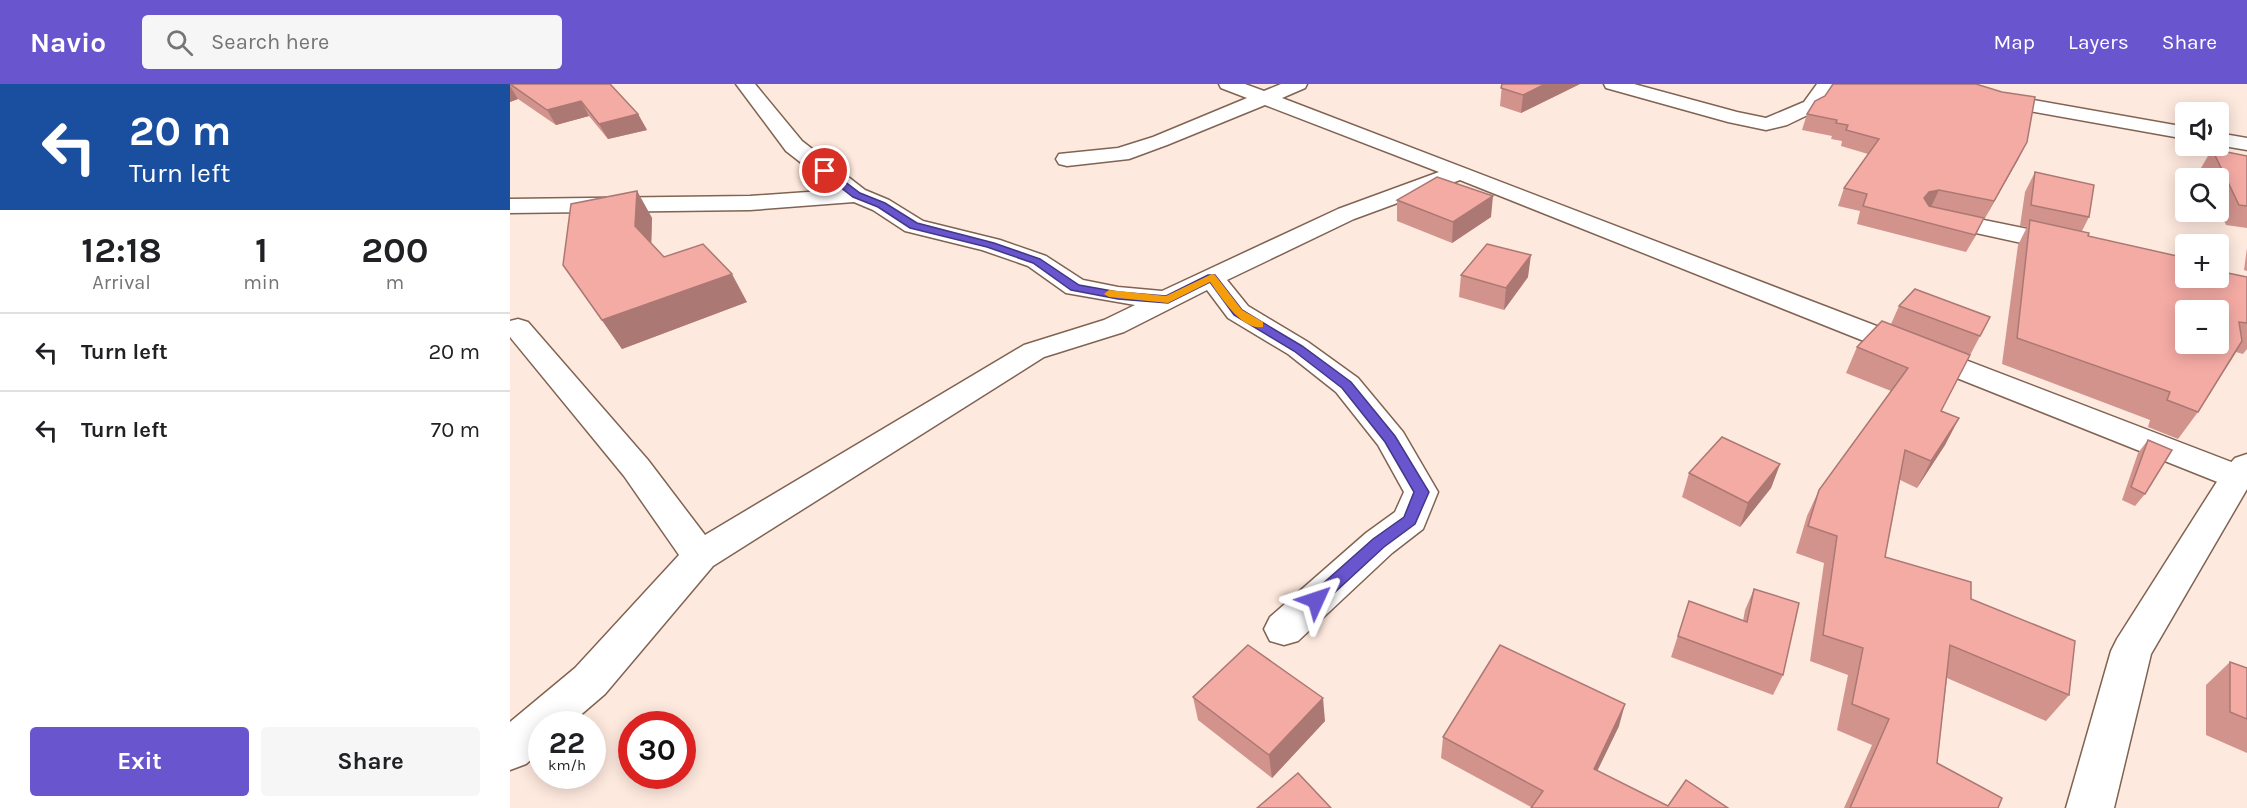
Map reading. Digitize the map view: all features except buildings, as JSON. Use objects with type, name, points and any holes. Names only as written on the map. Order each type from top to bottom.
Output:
[{"type":"street","points":[[745,84],[794,146],[856,195],[881,205],[914,226],[991,245],[1036,261],[1075,287],[1118,296],[1168,300]]},
{"type":"street","points":[[1228,84],[2242,472],[2131,651],[2090,808]]},
{"type":"street","points":[[1066,159],[1121,154],[1160,141],[1298,84]]},
{"type":"street","points":[[1614,84],[1735,118],[1766,124],[1780,121],[1811,106],[1827,84]]},
{"type":"street","points":[[1947,84],[1996,99],[2175,131]]},
{"type":"street","points":[[2229,141],[2247,144]]},
{"type":"street","points":[[510,750],[590,681],[700,556],[1034,351],[1114,326],[1346,214],[1460,172]]},
{"type":"street","points":[[510,206],[750,203],[856,195]]},
{"type":"street","points":[[1931,216],[2091,251]]},
{"type":"street","points":[[1212,277],[1238,312],[1298,348],[1347,385],[1391,440],[1421,492],[1410,520],[1379,543],[1284,629]]},
{"type":"street","points":[[518,328],[636,468],[700,556]]},
{"type":"slow traffic","points":[[1109,294],[1168,300],[1212,277],[1238,312],[1259,325]]},
{"type":"route","points":[[825,171],[856,195],[881,205],[914,226],[991,245],[1036,261],[1075,287],[1118,296],[1168,300],[1212,277],[1238,312],[1298,348],[1347,385],[1391,440],[1421,492],[1410,520],[1379,543],[1316,600]]}]
